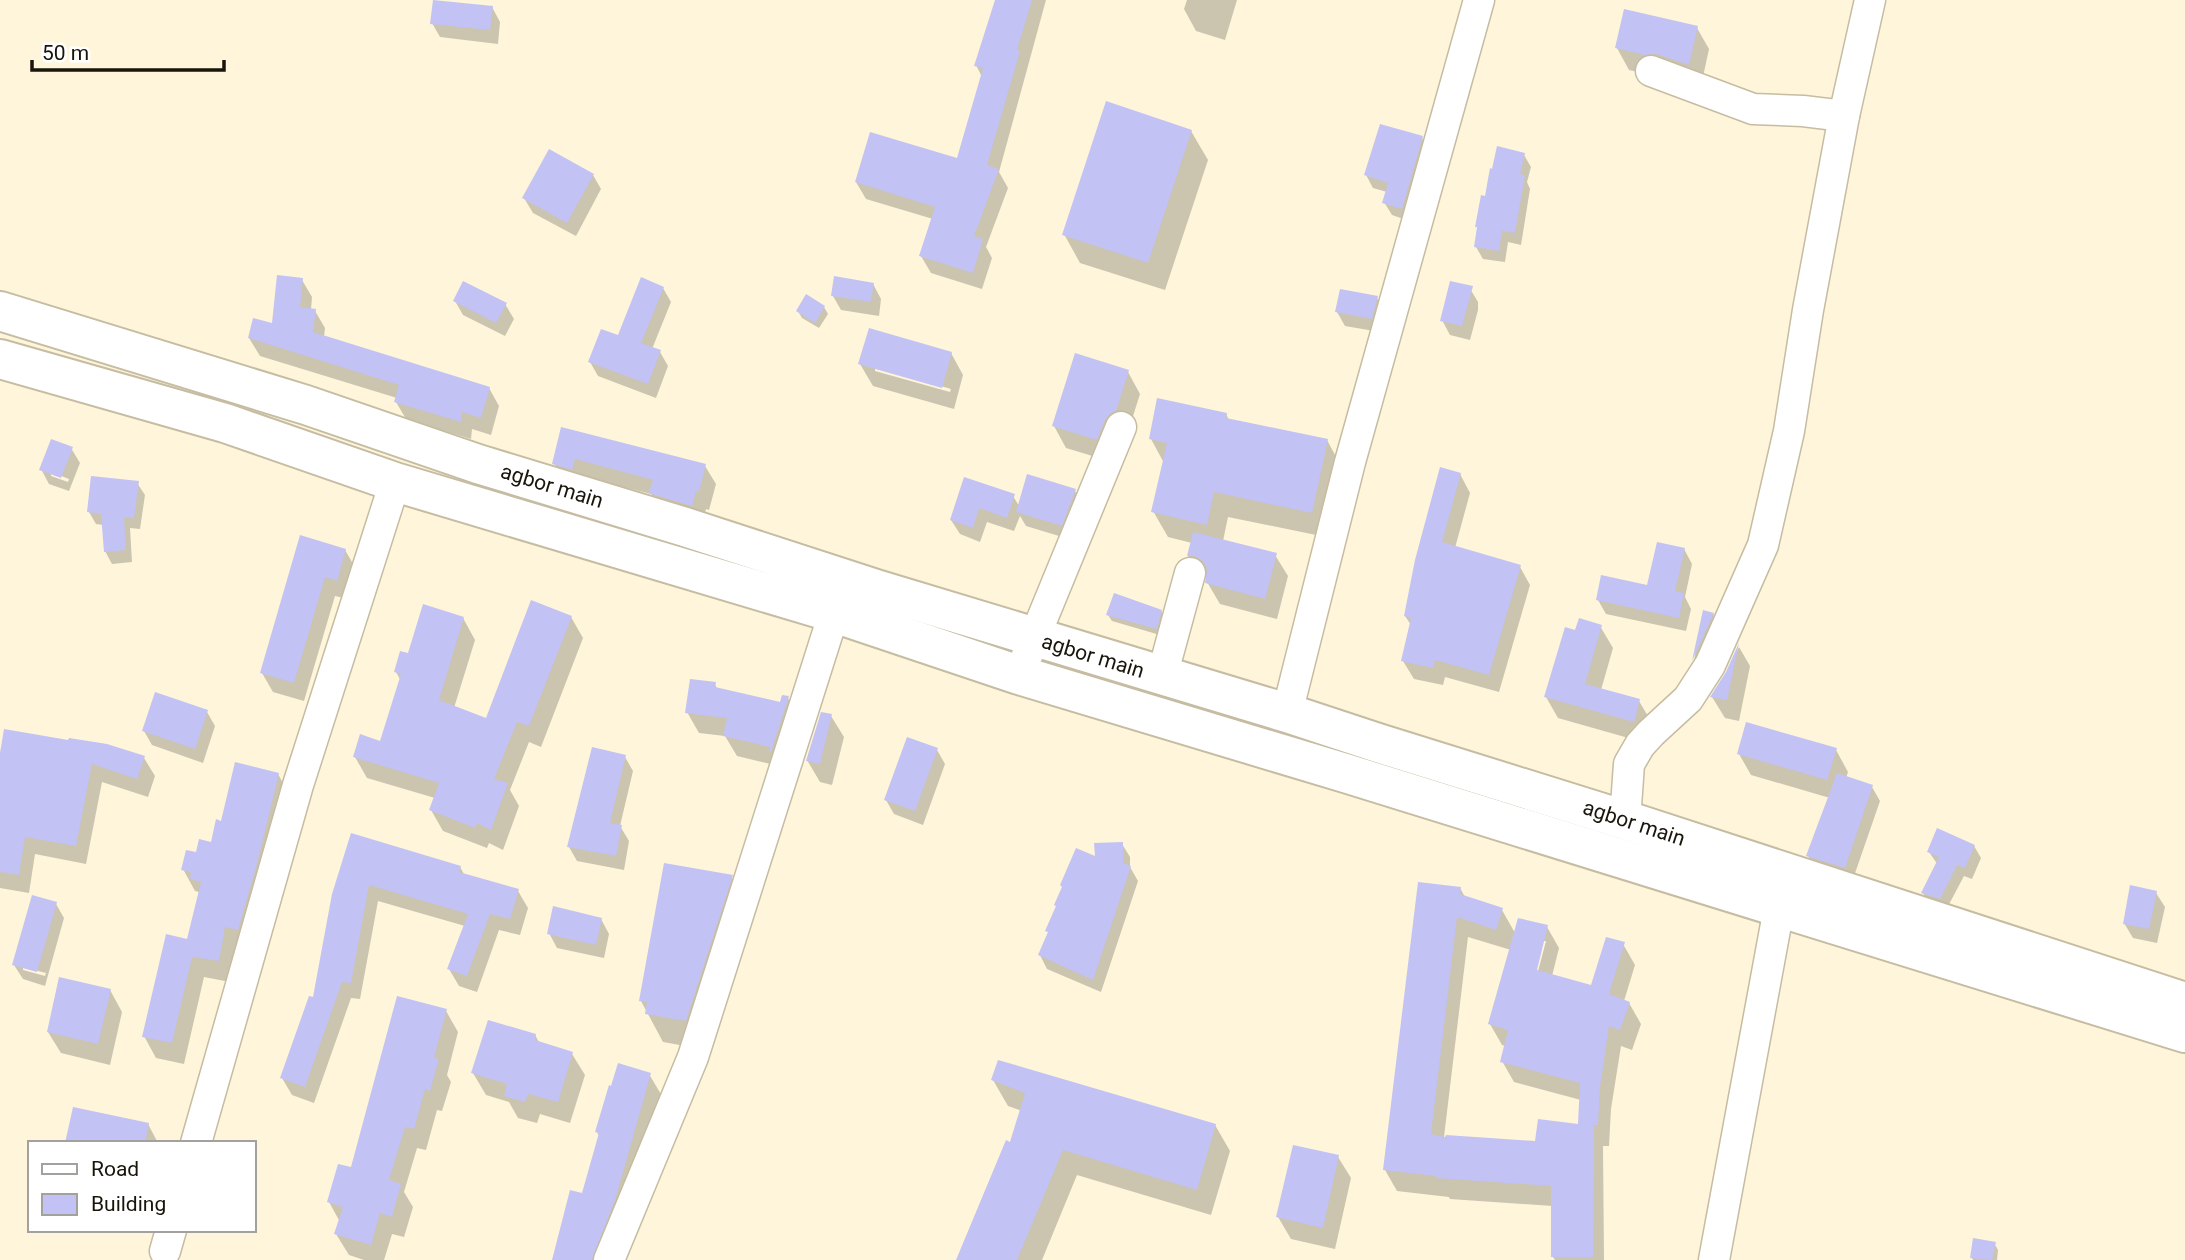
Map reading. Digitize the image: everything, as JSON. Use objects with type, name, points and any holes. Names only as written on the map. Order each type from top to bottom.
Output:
[{"type":"main road","name":"agbor main","points":[[0,311],[306,405],[478,464],[1625,820],[2173,1014]]},
{"type":"main road","name":"agbor main","points":[[0,359],[225,423],[395,482],[834,613],[1019,675],[1779,908],[2173,1014]]},
{"type":"street","points":[[1287,713],[1350,462],[1479,0]]},
{"type":"street","points":[[1625,820],[1629,764],[1640,745],[1688,699],[1710,665],[1763,545],[1788,431],[1843,116],[1870,0]]},
{"type":"street","points":[[1651,71],[1753,110],[1803,111],[1843,116]]},
{"type":"street","points":[[1019,675],[1121,427]]},
{"type":"street","points":[[197,1141],[298,785],[395,482]]},
{"type":"street","points":[[1162,676],[1190,573]]},
{"type":"street","points":[[609,1260],[693,1056],[834,613]]},
{"type":"street","points":[[1714,1260],[1779,908]]},
{"type":"building","points":[[433,0],[493,6],[490,30],[430,24]]},
{"type":"building","points":[[995,0],[1032,0],[987,165],[999,169],[974,236],[983,239],[973,273],[919,256],[935,207],[855,182],[870,132],[957,158],[983,68],[974,66]]},
{"type":"building","points":[[1624,9],[1698,26],[1689,65],[1656,54],[1645,55],[1615,48]]},
{"type":"building","points":[[1106,101],[1192,130],[1148,263],[1062,235]]},
{"type":"building","points":[[1380,124],[1423,136],[1402,209],[1382,203],[1388,183],[1364,175]]},
{"type":"building","points":[[1497,146],[1525,153],[1520,174],[1525,175],[1515,233],[1502,231],[1499,251],[1474,247],[1481,195],[1485,196]]},
{"type":"building","points":[[549,149],[594,174],[567,223],[522,198]]},
{"type":"building","points":[[277,275],[303,278],[300,307],[316,309],[313,332],[490,387],[481,418],[462,412],[461,422],[394,402],[399,385],[248,338],[253,318],[272,323]]},
{"type":"building","points":[[834,276],[874,283],[871,302],[831,296]]},
{"type":"building","points":[[641,277],[664,287],[641,343],[661,350],[648,384],[588,362],[601,329],[618,335]]},
{"type":"building","points":[[463,281],[507,303],[496,323],[453,301]]},
{"type":"building","points":[[1450,281],[1473,286],[1462,326],[1440,321]]},
{"type":"building","points":[[1340,289],[1378,296],[1372,319],[1335,312]]},
{"type":"building","points":[[806,294],[825,306],[815,323],[796,311]]},
{"type":"building","points":[[869,328],[952,352],[942,388],[858,364]]},
{"type":"building","points":[[1075,353],[1129,370],[1116,411],[1105,420],[1097,440],[1052,426]]},
{"type":"building","points":[[1157,398],[1227,413],[1226,418],[1328,439],[1312,513],[1214,492],[1207,525],[1151,512],[1167,443],[1149,439]]},
{"type":"building","points":[[561,427],[706,464],[699,492],[696,491],[692,506],[648,493],[653,480],[575,459],[572,470],[552,464]]},
{"type":"building","points":[[51,439],[73,447],[61,478],[39,470]]},
{"type":"building","points":[[1440,467],[1461,473],[1442,542],[1521,565],[1489,675],[1435,660],[1433,668],[1401,661],[1411,618],[1404,616],[1415,560]]},
{"type":"building","points":[[1027,474],[1076,489],[1062,526],[1016,512]]},
{"type":"building","points":[[91,476],[139,481],[134,518],[124,517],[126,550],[104,552],[101,514],[87,512]]},
{"type":"building","points":[[964,477],[1015,494],[1007,518],[979,508],[973,528],[950,520]]},
{"type":"building","points":[[1193,532],[1277,553],[1265,599],[1205,583],[1207,569],[1203,561],[1195,556],[1187,556]]},
{"type":"building","points":[[300,535],[346,549],[337,581],[325,577],[294,683],[260,673]]},
{"type":"building","points":[[1657,542],[1685,548],[1675,591],[1684,593],[1679,618],[1596,600],[1601,575],[1647,585]]},
{"type":"building","points":[[1114,593],[1162,610],[1157,629],[1106,615]]},
{"type":"building","points":[[531,600],[572,616],[529,726],[517,722],[494,779],[508,783],[491,830],[477,823],[475,828],[429,810],[439,783],[353,757],[360,734],[380,741],[401,674],[394,672],[400,651],[408,653],[423,604],[464,617],[439,700],[486,718]]},
{"type":"building","points":[[1703,610],[1714,613],[1692,661]]},
{"type":"building","points":[[1579,618],[1602,625],[1585,684],[1640,699],[1634,722],[1544,697],[1565,627],[1575,630]]},
{"type":"building","points":[[1739,643],[1727,700],[1710,697],[1726,672]]},
{"type":"building","points":[[690,679],[716,682],[715,687],[780,702],[782,695],[789,696],[771,752],[770,747],[723,736],[727,718],[685,713]]},
{"type":"building","points":[[155,692],[208,710],[195,749],[142,731]]},
{"type":"building","points":[[821,712],[832,714],[820,764],[806,761]]},
{"type":"building","points":[[1746,722],[1837,748],[1827,780],[1737,754]]},
{"type":"building","points":[[4,729],[107,744],[145,756],[137,779],[92,764],[76,846],[25,837],[19,875],[0,872],[0,753]]},
{"type":"building","points":[[907,737],[938,748],[915,811],[884,800]]},
{"type":"building","points":[[592,747],[626,755],[610,823],[622,825],[616,856],[567,847]]},
{"type":"building","points":[[235,762],[279,773],[238,930],[225,927],[219,961],[192,957],[172,1043],[142,1037],[166,934],[187,939],[201,882],[190,879],[191,872],[181,870],[186,850],[196,852],[199,839],[211,842],[216,819],[221,821]]},
{"type":"building","points":[[1837,773],[1873,785],[1845,868],[1806,856]]},
{"type":"building","points":[[1937,828],[1975,845],[1965,868],[1957,865],[1940,899],[1921,893],[1939,857],[1927,852]]},
{"type":"building","points":[[351,833],[461,866],[459,872],[519,889],[510,919],[490,914],[467,976],[447,969],[468,914],[369,885],[351,983],[342,982],[305,1087],[280,1078],[309,996],[313,997],[332,894]]},
{"type":"building","points":[[1123,842],[1123,863],[1131,866],[1093,980],[1038,955],[1048,932],[1045,931],[1056,906],[1054,905],[1062,887],[1060,885],[1076,848],[1095,856],[1094,843]]},
{"type":"building","points":[[664,863],[733,875],[686,1021],[645,1014],[647,1002],[639,1001]]},
{"type":"building","points":[[1418,882],[1461,887],[1460,894],[1503,908],[1496,930],[1457,917],[1431,1134],[1535,1141],[1538,1119],[1578,1124],[1580,1083],[1500,1062],[1508,1030],[1488,1024],[1518,918],[1548,925],[1537,970],[1591,985],[1606,937],[1625,942],[1609,994],[1630,1002],[1620,1030],[1609,1026],[1600,1087],[1598,1125],[1591,1125],[1594,1126],[1593,1257],[1551,1257],[1551,1186],[1436,1178],[1383,1170]]},
{"type":"building","points":[[2130,885],[2157,891],[2149,929],[2123,924]]},
{"type":"building","points":[[32,895],[57,902],[37,972],[12,965]]},
{"type":"building","points":[[553,906],[602,918],[596,945],[547,934]]},
{"type":"building","points":[[59,977],[111,989],[98,1044],[47,1032]]},
{"type":"building","points":[[397,996],[447,1009],[434,1057],[439,1059],[430,1091],[425,1089],[414,1129],[405,1127],[389,1180],[401,1184],[392,1217],[380,1213],[371,1245],[334,1234],[343,1207],[327,1202],[338,1164],[351,1167]]},
{"type":"building","points":[[488,1020],[536,1034],[535,1040],[573,1052],[558,1102],[528,1094],[525,1102],[504,1096],[507,1084],[471,1073]]},
{"type":"building","points":[[998,1060],[1216,1124],[1197,1190],[1063,1150],[1017,1260],[956,1260],[1006,1140],[1010,1142],[1025,1093],[991,1080]]},
{"type":"building","points":[[618,1063],[651,1073],[615,1200],[592,1260],[552,1260],[570,1190],[582,1193],[599,1133],[595,1132]]},
{"type":"building","points":[[73,1107],[149,1123],[145,1141],[65,1141]]},
{"type":"building","points":[[1293,1145],[1339,1155],[1323,1228],[1276,1217]]},
{"type":"building","points":[[1973,1238],[1996,1242],[1992,1260],[1970,1258]]}]
